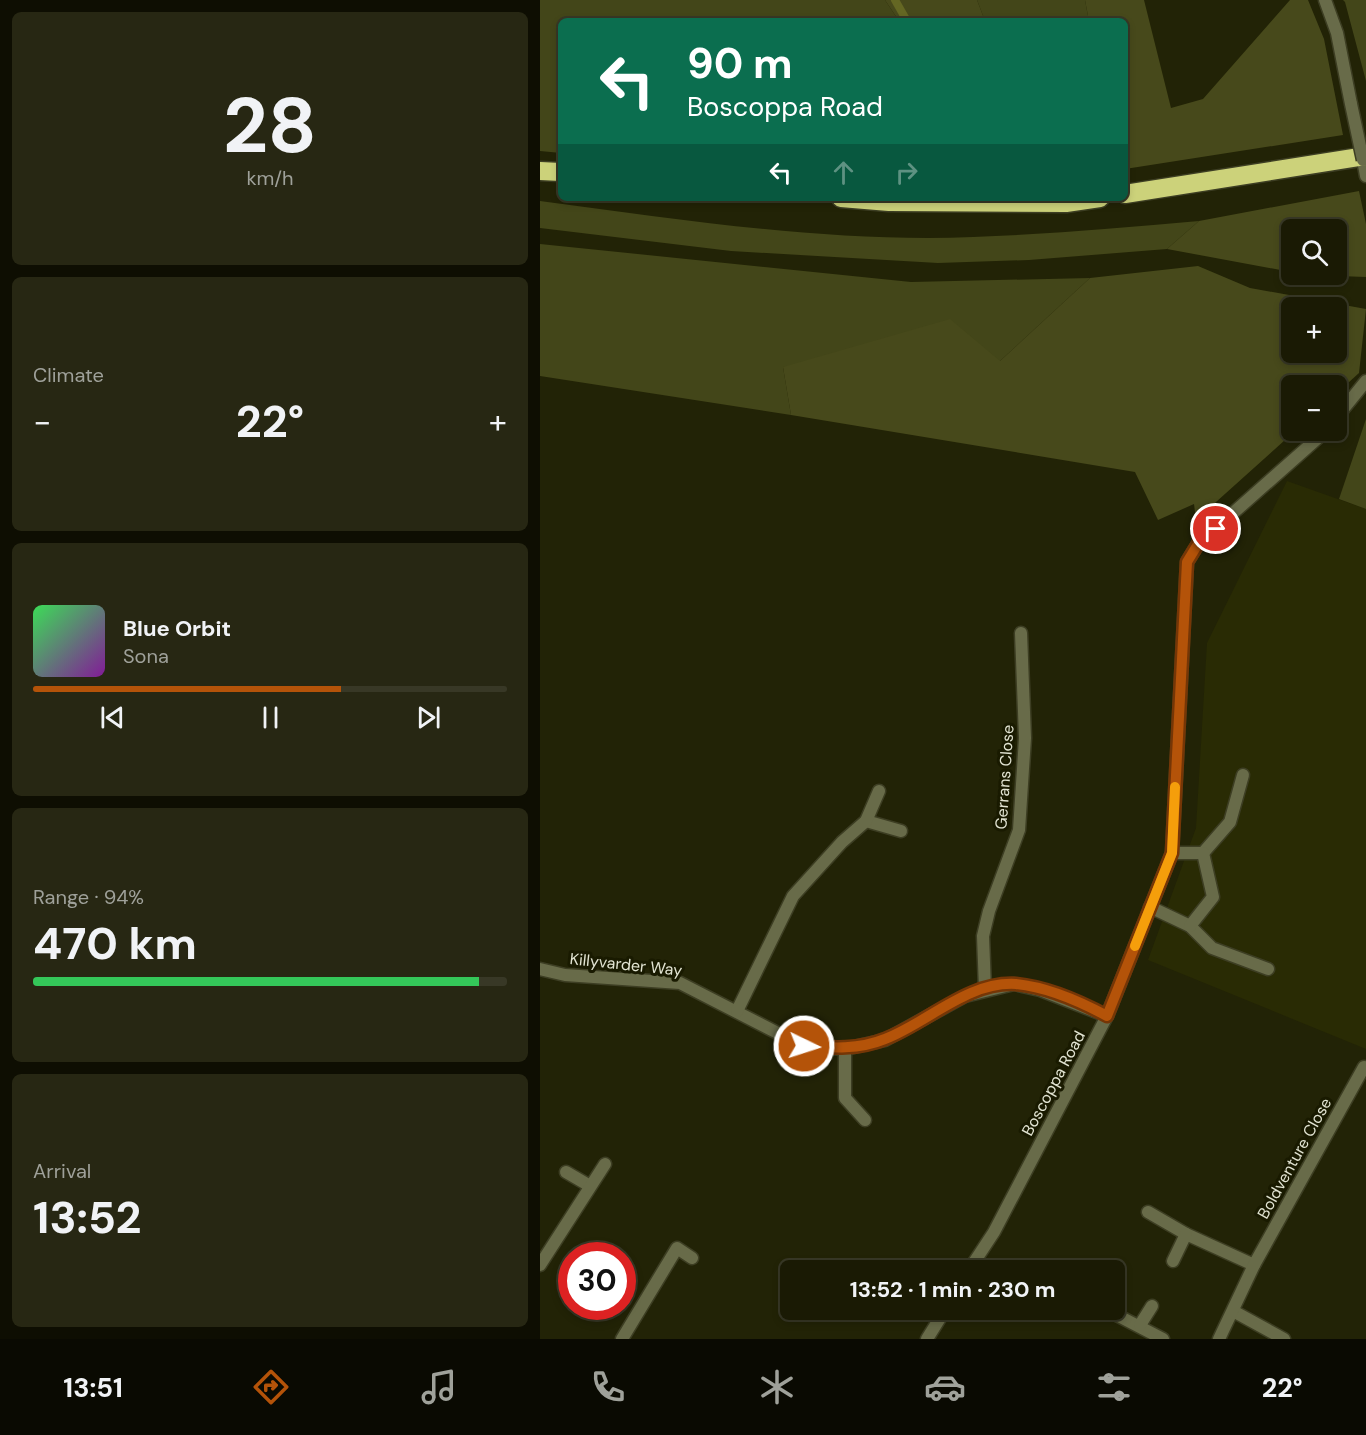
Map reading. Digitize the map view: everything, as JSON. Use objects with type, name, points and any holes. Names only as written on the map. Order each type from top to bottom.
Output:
[{"type":"highway","points":[[1128,194],[1366,156]]},
{"type":"highway","points":[[540,171],[558,172]]},
{"type":"highway","points":[[877,201],[1066,203],[1080,201]]},
{"type":"street","points":[[1325,0],[1337,33],[1366,176]]},
{"type":"street","points":[[1347,404],[1366,381]]},
{"type":"street","name":"Boscoppa Road","points":[[975,1260],[993,1232],[1107,1016],[1172,853],[1187,562],[1198,544],[1315,441]]},
{"type":"street","name":"Gerrans Close","points":[[986,989],[982,936],[1018,830],[1025,738],[1021,633]]},
{"type":"street","points":[[1172,853],[1203,853],[1230,822],[1243,774]]},
{"type":"street","points":[[737,1011],[793,896],[842,842],[866,821],[879,791]]},
{"type":"street","points":[[866,821],[901,831]]},
{"type":"street","points":[[1190,926],[1213,897],[1203,853]]},
{"type":"street","points":[[1150,908],[1190,926],[1212,948],[1268,969]]},
{"type":"street","name":"Killyvarder Way","points":[[540,969],[566,975],[680,983],[804,1046],[845,1049],[885,1040],[965,996],[986,989],[1014,984],[1040,990],[1107,1016]]},
{"type":"street","points":[[845,1049],[845,1098],[865,1120]]},
{"type":"street","name":"Boldventure Close","points":[[1219,1339],[1254,1265],[1364,1067]]},
{"type":"street","points":[[540,1265],[605,1164]]},
{"type":"street","points":[[566,1172],[590,1186]]},
{"type":"street","points":[[1148,1212],[1186,1234],[1254,1265]]},
{"type":"street","points":[[1173,1261],[1186,1234]]},
{"type":"street","points":[[622,1339],[677,1248],[692,1258]]},
{"type":"street","points":[[1140,1325],[1152,1306]]},
{"type":"street","points":[[1233,1311],[1284,1339]]},
{"type":"street","points":[[1125,1318],[1163,1339]]},
{"type":"street","points":[[927,1339],[939,1320]]},
{"type":"shaded area","points":[[540,0],[885,0],[897,18],[558,18],[558,153],[540,151]]},
{"type":"shaded area","points":[[885,0],[977,0],[984,18],[897,18]]},
{"type":"shaded area","points":[[977,0],[1085,0],[1088,18],[984,18]]},
{"type":"shaded area","points":[[1085,0],[1144,0],[1171,108],[1203,99],[1290,0],[1308,0],[1324,39],[1343,135],[1128,169],[1128,18],[1088,18]]},
{"type":"shaded area","points":[[1343,0],[1366,0],[1366,81],[1345,2]]},
{"type":"shaded area","points":[[1359,191],[1366,224],[1366,277],[1347,276],[1347,219],[1281,219],[1281,270],[1167,249],[1199,221]]},
{"type":"shaded area","points":[[540,201],[734,226],[879,237],[996,236],[1199,221],[1167,249],[1029,260],[938,263],[731,251],[540,228]]},
{"type":"shaded area","points":[[540,244],[911,282],[1090,278],[1000,361],[783,367],[791,415],[540,376]]},
{"type":"shaded area","points":[[1198,266],[1250,288],[1300,297],[1281,297],[1281,363],[1347,363],[1347,306],[1366,309],[1359,373],[1347,384],[1347,375],[1281,375],[1281,441],[1284,441],[1196,520],[1194,504],[1158,520],[1135,472],[791,415],[783,367],[950,319],[1000,361],[1090,278]]},
{"type":"shaded area","points":[[1366,419],[1366,509],[1339,499]]},
{"type":"shaded area","points":[[1287,481],[1366,509],[1366,1049],[1148,960],[1196,828],[1207,643]]},
{"type":"waterway","points":[[895,0],[905,18]]},
{"type":"slow traffic","points":[[1135,946],[1172,853],[1175,787]]},
{"type":"route","points":[[804,1046],[845,1049],[885,1040],[965,996],[986,989],[1014,984],[1040,990],[1092,1008],[1107,1016],[1172,853],[1187,562],[1198,544],[1216,529]]}]
